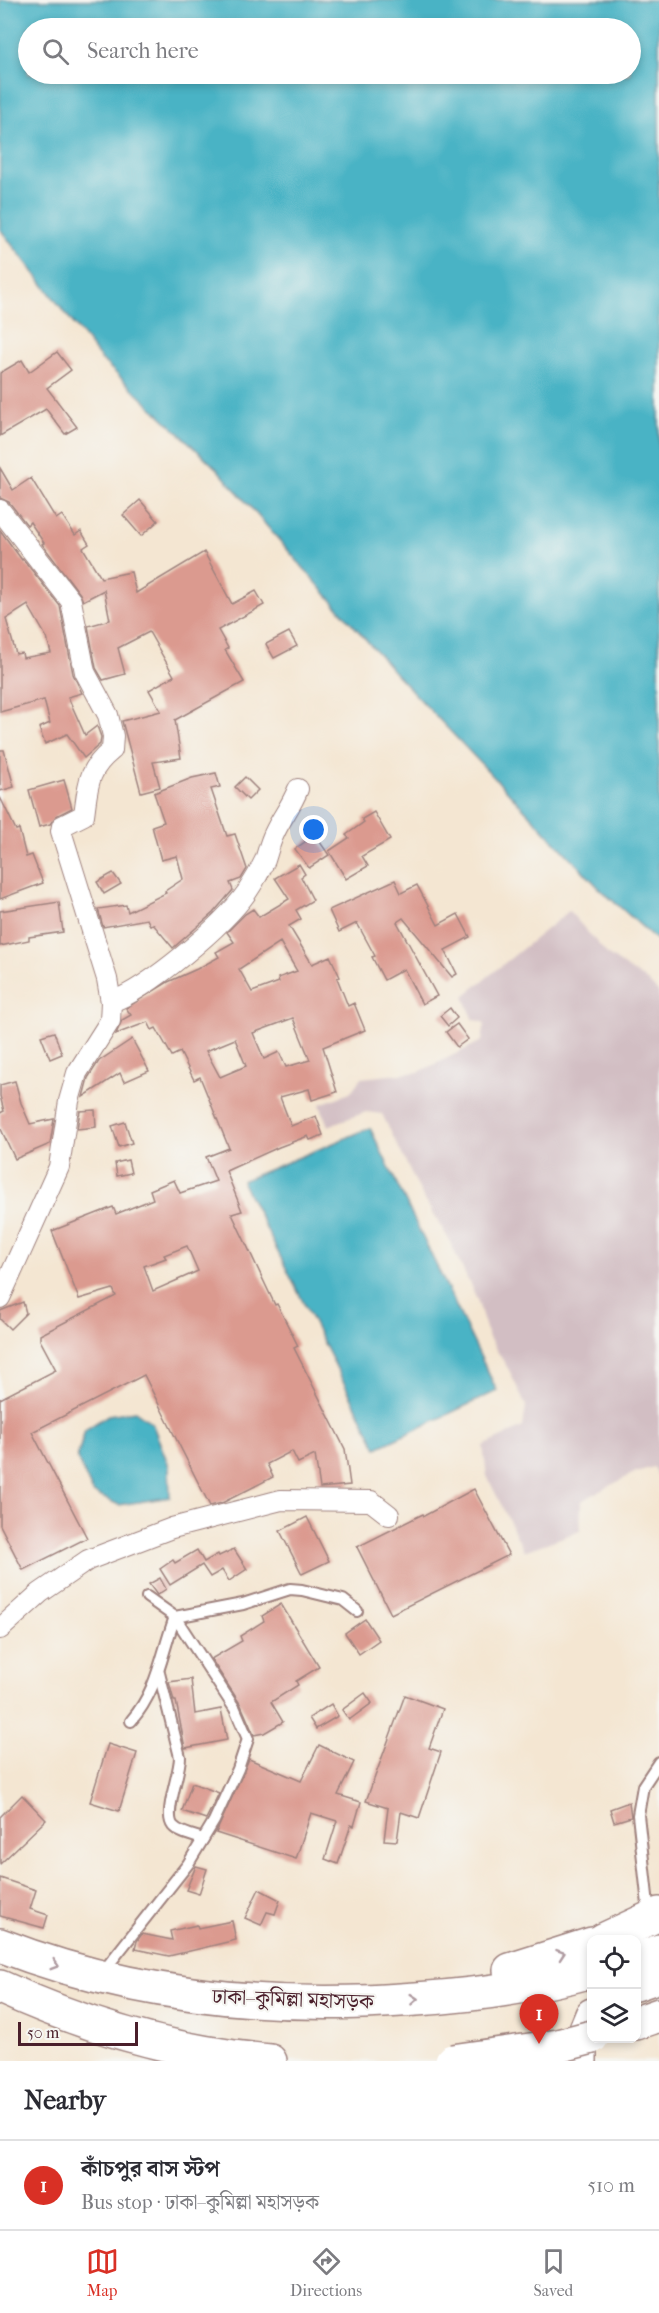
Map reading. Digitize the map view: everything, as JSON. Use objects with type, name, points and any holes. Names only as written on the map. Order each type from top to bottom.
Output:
[{"type":"highway","points":[[614,1935],[654,1917]]},
{"type":"highway","name":"ঢাকা–কুমিল্লা মহাসড়ক","points":[[0,1945],[98,1978],[158,1990],[264,2002],[330,2004],[448,1997],[523,1986],[587,1972]]},
{"type":"highway","points":[[448,1997],[480,1978],[587,1945]]},
{"type":"highway","points":[[641,1957],[659,1951]]},
{"type":"highway","points":[[641,1982],[659,1976]]},
{"type":"highway","points":[[0,1988],[52,2010],[110,2029],[200,2051],[270,2061]]},
{"type":"highway","points":[[0,2010],[64,2036],[150,2061]]},
{"type":"highway","points":[[641,2021],[659,2015]]},
{"type":"highway","points":[[579,2061],[580,2044],[587,2026]]},
{"type":"highway","points":[[452,2061],[558,2046],[587,2038]]},
{"type":"street","points":[[0,510],[71,600],[85,672],[108,715],[113,736],[112,750],[101,758],[87,785],[84,815],[62,826],[61,831],[107,979],[111,1002],[110,1021],[77,1073],[69,1101],[59,1167],[0,1298]]},
{"type":"street","points":[[111,1002],[123,998],[151,981],[170,966],[219,923],[246,894],[264,861],[274,833],[292,806],[298,789]]},
{"type":"street","points":[[0,1629],[40,1593],[88,1560],[172,1528],[281,1500],[371,1501],[389,1515]]},
{"type":"lane","points":[[175,1617],[243,1604],[290,1589],[343,1600],[357,1611]]},
{"type":"lane","points":[[98,1978],[188,1864],[238,1769],[248,1739],[235,1709],[175,1617],[147,1597]]},
{"type":"lane","points":[[131,1721],[145,1705],[159,1673],[162,1653],[175,1617]]},
{"type":"lane","points":[[159,1673],[180,1757],[180,1770],[171,1801],[169,1818],[171,1825],[178,1830],[203,1839]]},
{"type":"lane","points":[[654,1917],[638,1815],[643,1786],[659,1762]]},
{"type":"shaded area","points":[[569,911],[608,955],[647,981],[659,993],[659,1479],[654,1467],[636,1472],[581,1501],[580,1531],[524,1551],[487,1476],[483,1446],[523,1427],[526,1406],[509,1370],[489,1338],[477,1299],[447,1236],[423,1197],[382,1114],[366,1112],[328,1126],[320,1104],[350,1093],[361,1078],[419,1072],[482,1041],[485,1023],[473,1019],[464,996]]},
{"type":"water","points":[[0,0],[659,0],[659,942],[601,890],[396,674],[218,470],[101,359],[0,229]]},
{"type":"water","points":[[370,1128],[497,1391],[377,1448],[242,1181]]},
{"type":"water","points":[[135,1411],[152,1423],[169,1466],[170,1497],[119,1505],[93,1493],[77,1458],[85,1430],[108,1415]]},
{"type":"building","points":[[57,352],[71,370],[47,388],[77,427],[65,434],[46,409],[0,436],[0,373],[22,360],[29,372]]},
{"type":"building","points":[[0,468],[13,490],[31,478],[56,519],[62,515],[75,535],[81,531],[89,544],[83,548],[101,578],[131,572],[136,593],[204,552],[232,604],[256,591],[264,605],[218,630],[228,648],[225,650],[244,682],[175,720],[181,758],[153,762],[160,787],[141,792],[122,721],[161,711],[149,690],[174,676],[149,632],[118,648],[125,674],[103,680],[96,668],[88,626],[110,620],[104,590],[83,601],[42,544],[44,543],[30,522],[27,525],[9,502],[0,498]]},
{"type":"building","points":[[140,500],[158,521],[141,536],[123,515]]},
{"type":"building","points":[[0,530],[60,606],[73,674],[82,693],[68,697],[85,735],[97,726],[101,737],[100,744],[84,758],[67,734],[45,744],[39,728],[50,723],[44,700],[0,712]],"holes":[[[28,605],[47,638],[51,653],[23,658],[22,653],[16,654],[6,619]]]},
{"type":"building","points":[[289,632],[297,646],[274,658],[266,644]]},
{"type":"building","points":[[0,750],[4,750],[14,787],[0,791]]},
{"type":"building","points":[[216,773],[220,787],[211,789],[227,836],[235,834],[247,869],[241,879],[230,883],[233,890],[213,913],[173,948],[147,919],[103,927],[98,909],[126,905],[128,912],[166,893],[165,891],[183,879],[177,856],[161,860],[152,826],[164,822],[154,793],[192,778]]},
{"type":"building","points":[[245,777],[258,790],[248,800],[235,787]]},
{"type":"building","points":[[64,780],[72,808],[56,816],[50,824],[39,827],[29,790]]},
{"type":"building","points":[[0,797],[16,830],[19,829],[26,857],[32,855],[43,883],[0,899]]},
{"type":"building","points":[[374,812],[390,840],[362,856],[368,866],[346,879],[329,851],[349,838],[346,835],[364,822],[362,819]]},
{"type":"building","points":[[315,835],[329,855],[309,868],[295,849]]},
{"type":"building","points":[[299,864],[305,874],[301,877],[313,900],[296,910],[301,919],[289,926],[312,964],[330,956],[340,977],[337,978],[348,1006],[354,1003],[365,1030],[323,1047],[337,1092],[312,1100],[309,1089],[280,1097],[291,1126],[316,1116],[323,1135],[310,1140],[308,1136],[226,1171],[242,1211],[232,1214],[275,1305],[277,1304],[298,1346],[294,1348],[345,1449],[350,1485],[320,1488],[315,1455],[298,1463],[292,1451],[267,1464],[273,1477],[222,1503],[210,1506],[144,1375],[32,1432],[87,1538],[23,1570],[0,1525],[0,1399],[56,1370],[40,1340],[40,1335],[116,1296],[113,1289],[79,1299],[52,1231],[113,1207],[116,1214],[153,1199],[150,1190],[174,1180],[180,1193],[216,1181],[206,1157],[229,1148],[200,1077],[194,1080],[180,1052],[172,1056],[156,1028],[152,1030],[148,1022],[116,1034],[122,1020],[131,1015],[126,1008],[168,982],[219,957],[216,952],[234,942],[227,932],[245,914],[253,909],[259,917],[289,899],[275,878]],"holes":[[[280,942],[297,971],[278,978],[279,982],[252,992],[239,969]],[[293,1018],[310,1060],[286,1067],[279,1052],[264,1059],[253,1033]],[[235,1039],[246,1066],[220,1077],[206,1051]],[[187,1246],[198,1271],[153,1291],[144,1266],[166,1258],[164,1255]]]},
{"type":"building","points":[[113,873],[121,884],[104,894],[97,882]]},
{"type":"building","points":[[395,880],[401,893],[417,885],[438,925],[458,914],[470,937],[445,950],[457,974],[452,977],[403,918],[397,922],[437,996],[422,1004],[404,969],[384,980],[372,957],[375,956],[357,923],[339,932],[329,910]]},
{"type":"building","points":[[59,902],[63,932],[29,937],[29,940],[0,946],[0,911]]},
{"type":"building","points":[[450,1008],[457,1018],[448,1026],[440,1016]]},
{"type":"building","points":[[457,1024],[468,1039],[457,1047],[446,1032]]},
{"type":"building","points":[[54,1032],[62,1054],[50,1059],[41,1036]]},
{"type":"building","points":[[132,1039],[149,1071],[124,1082],[120,1073],[83,1097],[88,1078],[99,1061]]},
{"type":"building","points":[[15,1081],[30,1124],[54,1119],[50,1144],[15,1159],[0,1127],[0,1113],[4,1111],[0,1085]]},
{"type":"building","points":[[95,1110],[96,1127],[77,1129],[80,1111]]},
{"type":"building","points":[[125,1122],[132,1143],[119,1147],[112,1126]]},
{"type":"building","points":[[128,1160],[131,1173],[117,1176],[115,1163]]},
{"type":"building","points":[[23,1302],[26,1313],[10,1329],[0,1319],[0,1311]]},
{"type":"building","points":[[474,1489],[509,1555],[391,1614],[357,1547],[423,1514],[424,1516]]},
{"type":"building","points":[[307,1517],[329,1561],[302,1574],[280,1531]]},
{"type":"building","points":[[234,1549],[247,1569],[229,1581],[222,1570],[210,1577],[202,1565],[170,1585],[160,1569],[173,1560],[175,1563],[197,1550],[204,1562]]},
{"type":"building","points":[[160,1578],[166,1589],[157,1595],[149,1584]]},
{"type":"building","points":[[281,1604],[319,1667],[296,1681],[298,1685],[271,1702],[283,1722],[264,1733],[254,1735],[241,1705],[211,1659],[242,1641],[240,1636],[264,1621],[262,1616]]},
{"type":"building","points":[[365,1619],[379,1640],[359,1654],[345,1633]]},
{"type":"building","points":[[191,1679],[195,1714],[221,1709],[227,1740],[185,1748],[176,1701],[174,1701],[169,1682]]},
{"type":"building","points":[[365,1693],[372,1703],[349,1720],[342,1710]]},
{"type":"building","points":[[405,1695],[443,1709],[429,1748],[441,1752],[419,1818],[401,1812],[397,1841],[384,1840],[388,1808],[366,1801]]},
{"type":"building","points":[[331,1704],[338,1716],[316,1729],[309,1718]]},
{"type":"building","points":[[108,1744],[137,1753],[119,1811],[90,1802]]},
{"type":"building","points":[[319,1745],[354,1762],[338,1795],[361,1802],[338,1864],[325,1859],[337,1821],[311,1813],[296,1859],[216,1833],[249,1759],[301,1781]]},
{"type":"building","points":[[192,1783],[219,1793],[206,1819],[182,1811]]},
{"type":"building","points":[[22,1795],[46,1820],[0,1864],[0,1817]]},
{"type":"building","points":[[629,1802],[631,1817],[614,1822],[610,1809]]},
{"type":"building","points":[[196,1866],[207,1869],[199,1894],[186,1890]]},
{"type":"building","points":[[0,1878],[36,1890],[30,1909],[48,1915],[44,1928],[0,1916]]},
{"type":"building","points":[[259,1889],[280,1900],[275,1914],[267,1912],[261,1925],[245,1918]]},
{"type":"building","points":[[232,1921],[236,1940],[169,1956],[135,1949],[142,1934],[172,1940],[170,1931]]},
{"type":"place","name":"কাঁচপুর বাস স্টপ","points":[[539,2044]]}]
